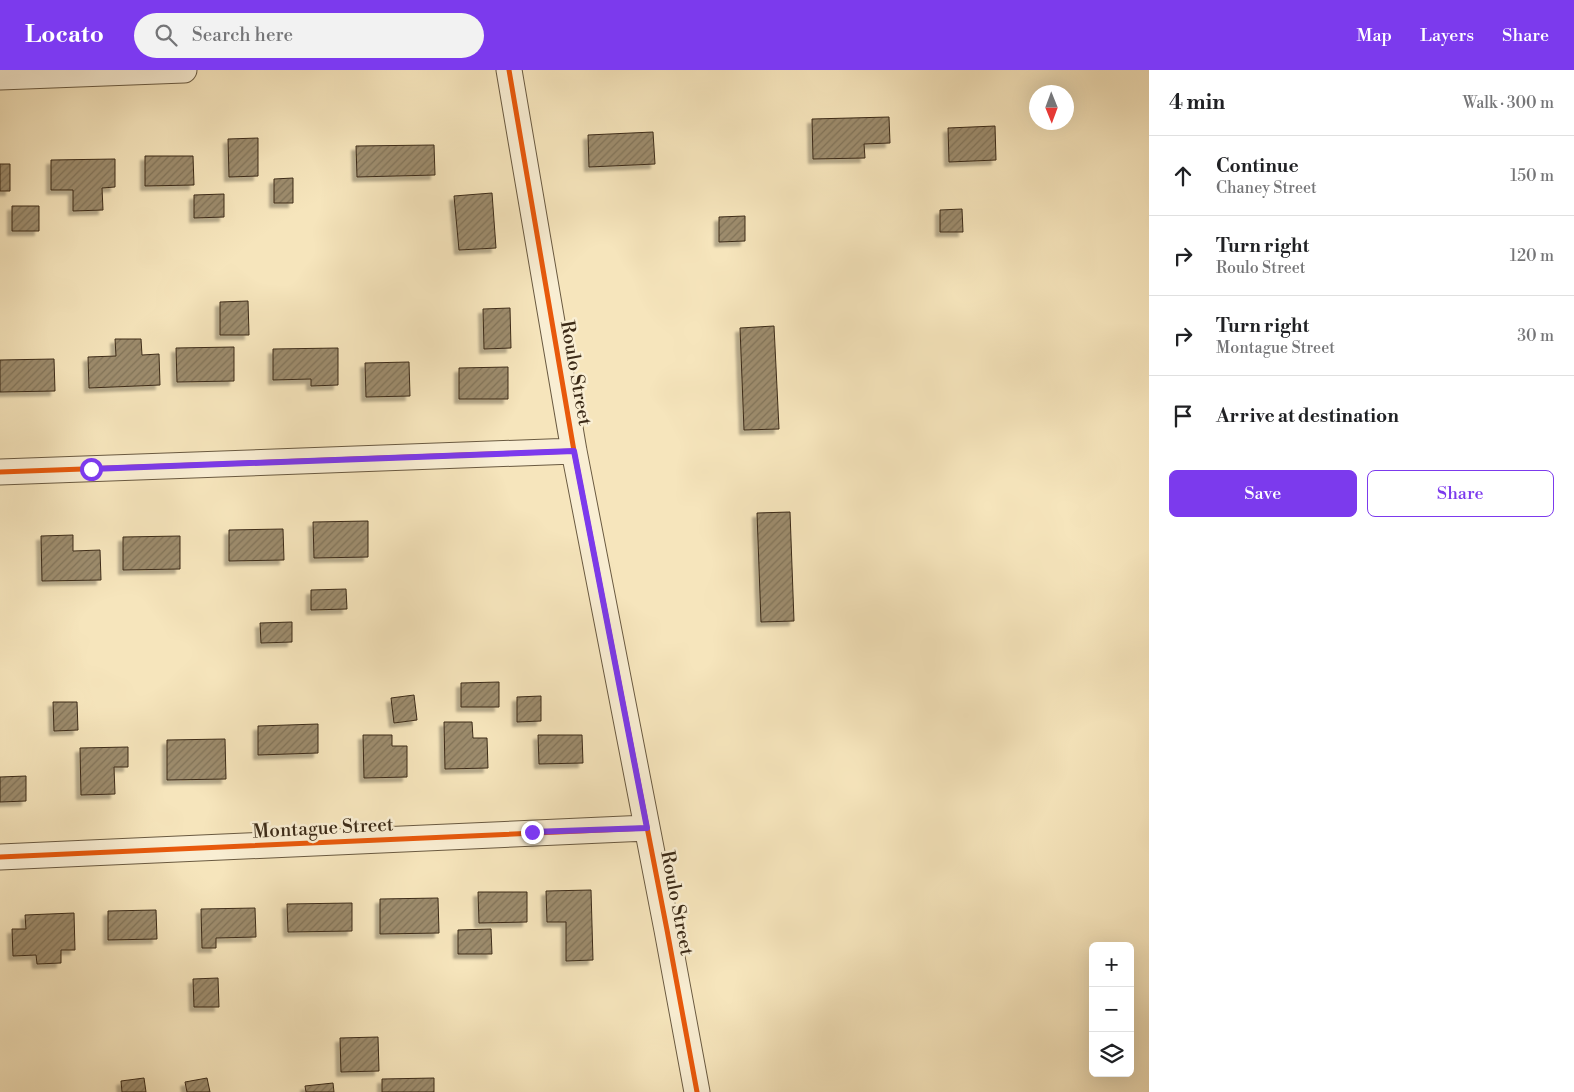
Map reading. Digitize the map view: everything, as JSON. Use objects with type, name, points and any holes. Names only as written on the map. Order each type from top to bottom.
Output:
[{"type":"street","points":[[0,77],[184,70]]},
{"type":"street","name":"Roulo Street","points":[[509,70],[574,451],[697,1092]]},
{"type":"street","points":[[0,472],[574,451]]},
{"type":"street","name":"Montague Street","points":[[0,857],[647,828]]},
{"type":"building","points":[[889,117],[890,143],[864,144],[865,158],[813,159],[812,119]]},
{"type":"building","points":[[995,126],[996,160],[949,162],[948,128]]},
{"type":"building","points":[[653,132],[655,164],[589,167],[588,135]]},
{"type":"building","points":[[258,138],[258,176],[229,177],[228,139]]},
{"type":"building","points":[[434,145],[435,175],[357,177],[356,146]]},
{"type":"building","points":[[145,156],[193,156],[194,185],[145,186]]},
{"type":"building","points":[[115,159],[115,187],[102,188],[103,210],[73,211],[73,190],[51,190],[51,160]]},
{"type":"building","points":[[0,164],[10,164],[10,191],[0,191]]},
{"type":"building","points":[[293,178],[293,203],[274,203],[274,179]]},
{"type":"building","points":[[492,193],[496,248],[459,250],[454,196]]},
{"type":"building","points":[[224,194],[224,217],[194,218],[194,195]]},
{"type":"building","points":[[12,206],[39,206],[39,231],[12,231]]},
{"type":"building","points":[[962,209],[963,232],[940,232],[940,210]]},
{"type":"building","points":[[745,216],[745,241],[719,242],[719,217]]},
{"type":"building","points":[[248,301],[249,335],[220,335],[220,302]]},
{"type":"building","points":[[510,308],[511,348],[484,349],[483,309]]},
{"type":"building","points":[[774,326],[779,429],[744,430],[740,328]]},
{"type":"building","points":[[115,339],[141,339],[142,355],[159,354],[160,385],[89,388],[88,357],[116,356]]},
{"type":"building","points":[[234,347],[234,381],[177,382],[176,348]]},
{"type":"building","points":[[338,348],[338,385],[311,386],[311,379],[273,380],[273,349]]},
{"type":"building","points":[[54,359],[55,391],[0,392],[0,360]]},
{"type":"building","points":[[409,362],[410,396],[366,397],[365,363]]},
{"type":"building","points":[[508,367],[508,399],[459,399],[459,368]]},
{"type":"building","points":[[790,512],[794,621],[761,622],[757,513]]},
{"type":"building","points":[[368,521],[368,557],[314,558],[313,522]]},
{"type":"building","points":[[283,529],[284,560],[229,561],[229,530]]},
{"type":"building","points":[[73,535],[73,551],[100,550],[101,580],[42,581],[41,536]]},
{"type":"building","points":[[180,536],[180,569],[123,570],[123,537]]},
{"type":"building","points":[[346,589],[347,609],[311,610],[311,590]]},
{"type":"building","points":[[292,622],[292,642],[261,643],[260,623]]},
{"type":"building","points":[[499,682],[499,707],[461,707],[461,683]]},
{"type":"building","points":[[414,695],[417,720],[394,723],[391,698]]},
{"type":"building","points":[[541,696],[541,721],[517,722],[517,697]]},
{"type":"building","points":[[53,702],[77,702],[78,730],[54,731]]},
{"type":"building","points":[[444,722],[472,722],[473,738],[487,738],[488,768],[445,769]]},
{"type":"building","points":[[318,724],[318,753],[258,755],[258,726]]},
{"type":"building","points":[[363,735],[392,735],[392,746],[407,746],[407,777],[364,778]]},
{"type":"building","points":[[538,735],[582,735],[583,763],[539,764]]},
{"type":"building","points":[[225,739],[226,779],[167,780],[167,740]]},
{"type":"building","points":[[128,747],[128,767],[114,767],[115,794],[81,795],[80,748]]},
{"type":"building","points":[[26,776],[26,801],[0,802],[0,777]]},
{"type":"building","points":[[591,890],[593,960],[566,961],[566,922],[547,922],[546,891]]},
{"type":"building","points":[[478,892],[527,892],[527,922],[479,923]]},
{"type":"building","points":[[438,898],[439,933],[380,934],[380,899]]},
{"type":"building","points":[[352,903],[352,931],[288,932],[287,904]]},
{"type":"building","points":[[255,908],[256,937],[216,938],[216,948],[202,948],[201,909]]},
{"type":"building","points":[[156,910],[157,939],[108,940],[108,911]]},
{"type":"building","points":[[74,913],[75,950],[61,950],[61,963],[37,964],[36,955],[13,956],[12,929],[26,929],[25,915]]},
{"type":"building","points":[[491,929],[492,954],[458,954],[458,930]]},
{"type":"building","points":[[218,978],[219,1007],[194,1007],[193,979]]},
{"type":"building","points":[[378,1037],[379,1071],[341,1072],[340,1038]]},
{"type":"building","points":[[144,1078],[146,1092],[122,1092],[121,1081]]},
{"type":"building","points":[[207,1078],[210,1092],[187,1092],[185,1082]]},
{"type":"building","points":[[434,1078],[434,1092],[382,1092],[382,1079]]},
{"type":"building","points":[[333,1083],[334,1092],[306,1092],[305,1086]]},
{"type":"cycle path","points":[[509,70],[574,451],[697,1092]]},
{"type":"cycle path","points":[[0,472],[574,451]]},
{"type":"cycle path","points":[[0,857],[647,828]]},
{"type":"route","points":[[91,469],[574,451],[647,828],[532,832]]}]
